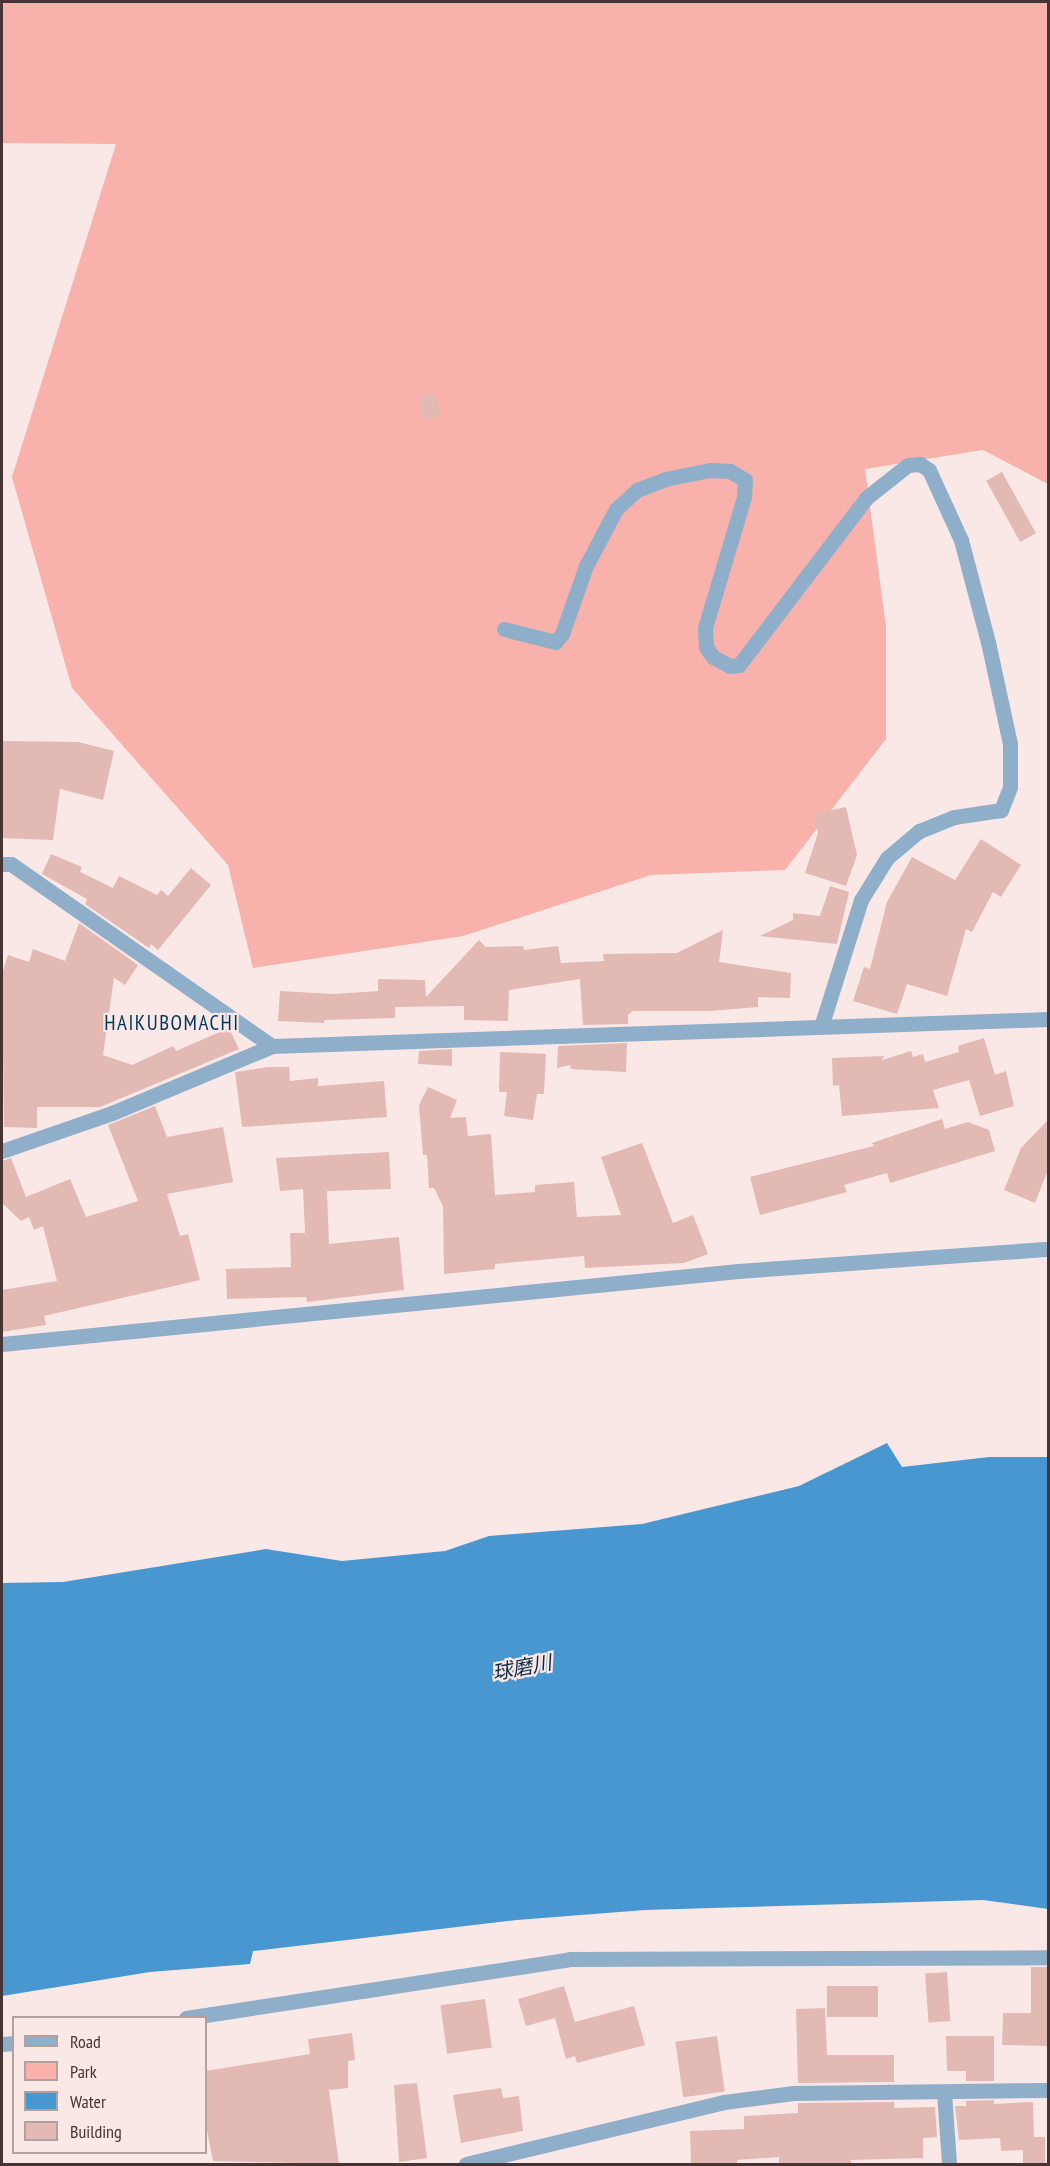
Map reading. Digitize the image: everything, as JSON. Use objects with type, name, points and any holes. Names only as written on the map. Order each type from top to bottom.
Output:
[{"type":"street","points":[[504,629],[548,644],[555,642],[562,634],[586,566],[616,509],[637,490],[664,479],[710,470],[730,471],[744,480],[744,497],[705,628],[706,647],[713,657],[730,666],[739,665],[866,498],[908,465],[921,464],[929,470],[961,540],[988,642],[1010,744],[1010,787],[1001,810],[954,817],[919,831],[887,858],[861,900],[822,1024]]},
{"type":"street","points":[[2,864],[12,864],[272,1046]]},
{"type":"street","points":[[2,1151],[111,1113],[272,1046],[822,1024],[1048,1019]]},
{"type":"street","points":[[2,1344],[726,1272],[1048,1249]]},
{"type":"street","points":[[199,2016],[570,1959],[1048,1957]]},
{"type":"street","points":[[466,2164],[724,2102],[793,2093],[1048,2090]]},
{"type":"street","points":[[944,2092],[949,2164]]},
{"type":"green space","points":[[2,2],[1048,2],[1048,484],[983,450],[865,469],[886,627],[886,739],[785,870],[651,875],[463,936],[253,968],[228,865],[72,688],[12,477],[116,144],[2,143]]},
{"type":"water","name":"球磨川","points":[[887,1443],[902,1467],[989,1457],[1048,1457],[1048,1909],[983,1900],[645,1910],[517,1920],[253,1951],[250,1964],[150,1972],[2,1996],[2,1583],[63,1582],[266,1549],[342,1561],[445,1551],[489,1536],[642,1524],[799,1486]]},
{"type":"building","points":[[436,393],[440,416],[422,419],[418,396]]},
{"type":"building","points":[[1002,472],[1036,533],[1020,542],[986,481]]},
{"type":"building","points":[[3,741],[78,742],[114,751],[103,800],[60,789],[53,840],[2,838]]},
{"type":"building","points":[[846,807],[857,855],[846,886],[805,873],[818,833],[814,814]]},
{"type":"building","points":[[981,839],[1021,865],[1001,897],[993,892],[972,932],[966,929],[947,996],[907,984],[897,1014],[853,1001],[864,967],[870,969],[887,902],[912,857],[955,880]]},
{"type":"building","points":[[51,854],[82,867],[80,872],[113,888],[119,876],[157,895],[161,890],[168,896],[191,868],[211,885],[158,950],[151,944],[149,948],[85,904],[87,899],[42,874]]},
{"type":"building","points":[[830,886],[849,892],[837,944],[760,936],[793,920],[793,913],[820,916]]},
{"type":"building","points":[[79,923],[138,965],[125,985],[114,978],[103,1055],[132,1065],[173,1046],[176,1051],[229,1028],[239,1049],[100,1107],[37,1107],[37,1128],[4,1127],[2,974],[8,955],[29,962],[33,949],[65,961]]},
{"type":"building","points":[[723,930],[719,962],[791,973],[790,998],[758,997],[758,1007],[710,1011],[633,1011],[628,1015],[628,1024],[583,1025],[580,979],[509,990],[508,1021],[464,1020],[464,1006],[395,1007],[395,1018],[324,1020],[324,1023],[278,1021],[280,991],[334,994],[378,991],[378,979],[425,980],[426,997],[479,940],[486,947],[523,946],[524,950],[558,946],[561,963],[604,961],[603,954],[677,953]]},
{"type":"building","points":[[984,1038],[995,1075],[1006,1071],[1014,1106],[980,1116],[969,1080],[933,1090],[939,1108],[842,1116],[839,1085],[833,1086],[832,1058],[884,1056],[882,1060],[911,1051],[913,1057],[923,1054],[925,1062],[959,1052],[958,1046]]},
{"type":"building","points":[[627,1043],[626,1072],[571,1069],[570,1065],[557,1068],[558,1046]]},
{"type":"building","points":[[452,1049],[452,1066],[418,1064],[419,1051]]},
{"type":"building","points":[[500,1052],[546,1054],[544,1094],[537,1094],[533,1120],[504,1116],[507,1092],[499,1092]]},
{"type":"building","points":[[269,1067],[289,1067],[290,1081],[318,1078],[318,1086],[384,1081],[387,1117],[242,1127],[235,1072]]},
{"type":"building","points":[[428,1087],[457,1100],[450,1118],[466,1117],[468,1136],[491,1134],[495,1195],[535,1192],[535,1185],[574,1182],[577,1217],[621,1215],[601,1157],[642,1143],[673,1223],[693,1215],[708,1254],[684,1263],[585,1268],[584,1256],[495,1264],[495,1269],[444,1274],[443,1206],[434,1188],[429,1188],[427,1155],[423,1155],[419,1105]]},
{"type":"building","points":[[155,1106],[167,1137],[223,1127],[233,1182],[167,1194],[180,1236],[188,1234],[200,1280],[44,1316],[46,1325],[2,1332],[2,1290],[57,1281],[43,1226],[34,1230],[29,1217],[21,1221],[2,1203],[2,1161],[11,1158],[26,1197],[70,1179],[86,1217],[138,1201],[108,1125]]},
{"type":"building","points":[[942,1119],[945,1129],[968,1122],[989,1130],[995,1151],[890,1183],[887,1173],[844,1185],[847,1192],[760,1215],[750,1177],[874,1146],[872,1143]]},
{"type":"building","points":[[1048,1120],[1048,1170],[1035,1203],[1004,1190],[1021,1148]]},
{"type":"building","points":[[389,1152],[391,1189],[327,1191],[329,1244],[399,1237],[404,1290],[307,1302],[306,1297],[227,1299],[226,1269],[291,1267],[290,1233],[305,1233],[303,1189],[280,1191],[276,1158]]},
{"type":"building","points":[[1031,1967],[1048,1967],[1048,2046],[1002,2045],[1003,2013],[1031,2013]]},
{"type":"building","points":[[947,1972],[950,2021],[928,2022],[925,1974]]},
{"type":"building","points":[[564,1986],[575,2022],[634,2006],[645,2045],[577,2063],[575,2056],[566,2059],[555,2018],[526,2026],[518,1999]]},
{"type":"building","points":[[827,1986],[878,1986],[878,2017],[827,2017]]},
{"type":"building","points":[[485,1999],[492,2048],[447,2054],[440,2005]]},
{"type":"building","points":[[825,2008],[827,2055],[894,2055],[894,2082],[798,2083],[796,2009]]},
{"type":"building","points":[[352,2033],[355,2060],[348,2061],[348,2088],[329,2090],[339,2164],[213,2161],[207,2130],[207,2071],[310,2054],[308,2039]]},
{"type":"building","points":[[717,2036],[725,2091],[683,2097],[675,2042]]},
{"type":"building","points":[[946,2036],[994,2036],[994,2081],[966,2081],[966,2071],[947,2071]]},
{"type":"building","points":[[417,2083],[427,2158],[399,2162],[394,2085]]},
{"type":"building","points":[[501,2088],[503,2098],[519,2096],[523,2131],[461,2143],[453,2095]]},
{"type":"building","points":[[994,2100],[994,2104],[1033,2102],[1034,2137],[1045,2137],[1045,2164],[1023,2164],[1023,2150],[1001,2151],[1000,2138],[959,2140],[955,2106],[966,2106],[966,2101]]},
{"type":"building","points":[[894,2102],[894,2108],[935,2107],[937,2137],[923,2138],[923,2158],[851,2160],[851,2164],[779,2164],[779,2157],[737,2160],[737,2164],[691,2164],[690,2131],[744,2129],[744,2116],[798,2113],[798,2103]]},
{"type":"district","name":"HAIKUBOMACHI","points":[[172,1023]]}]
